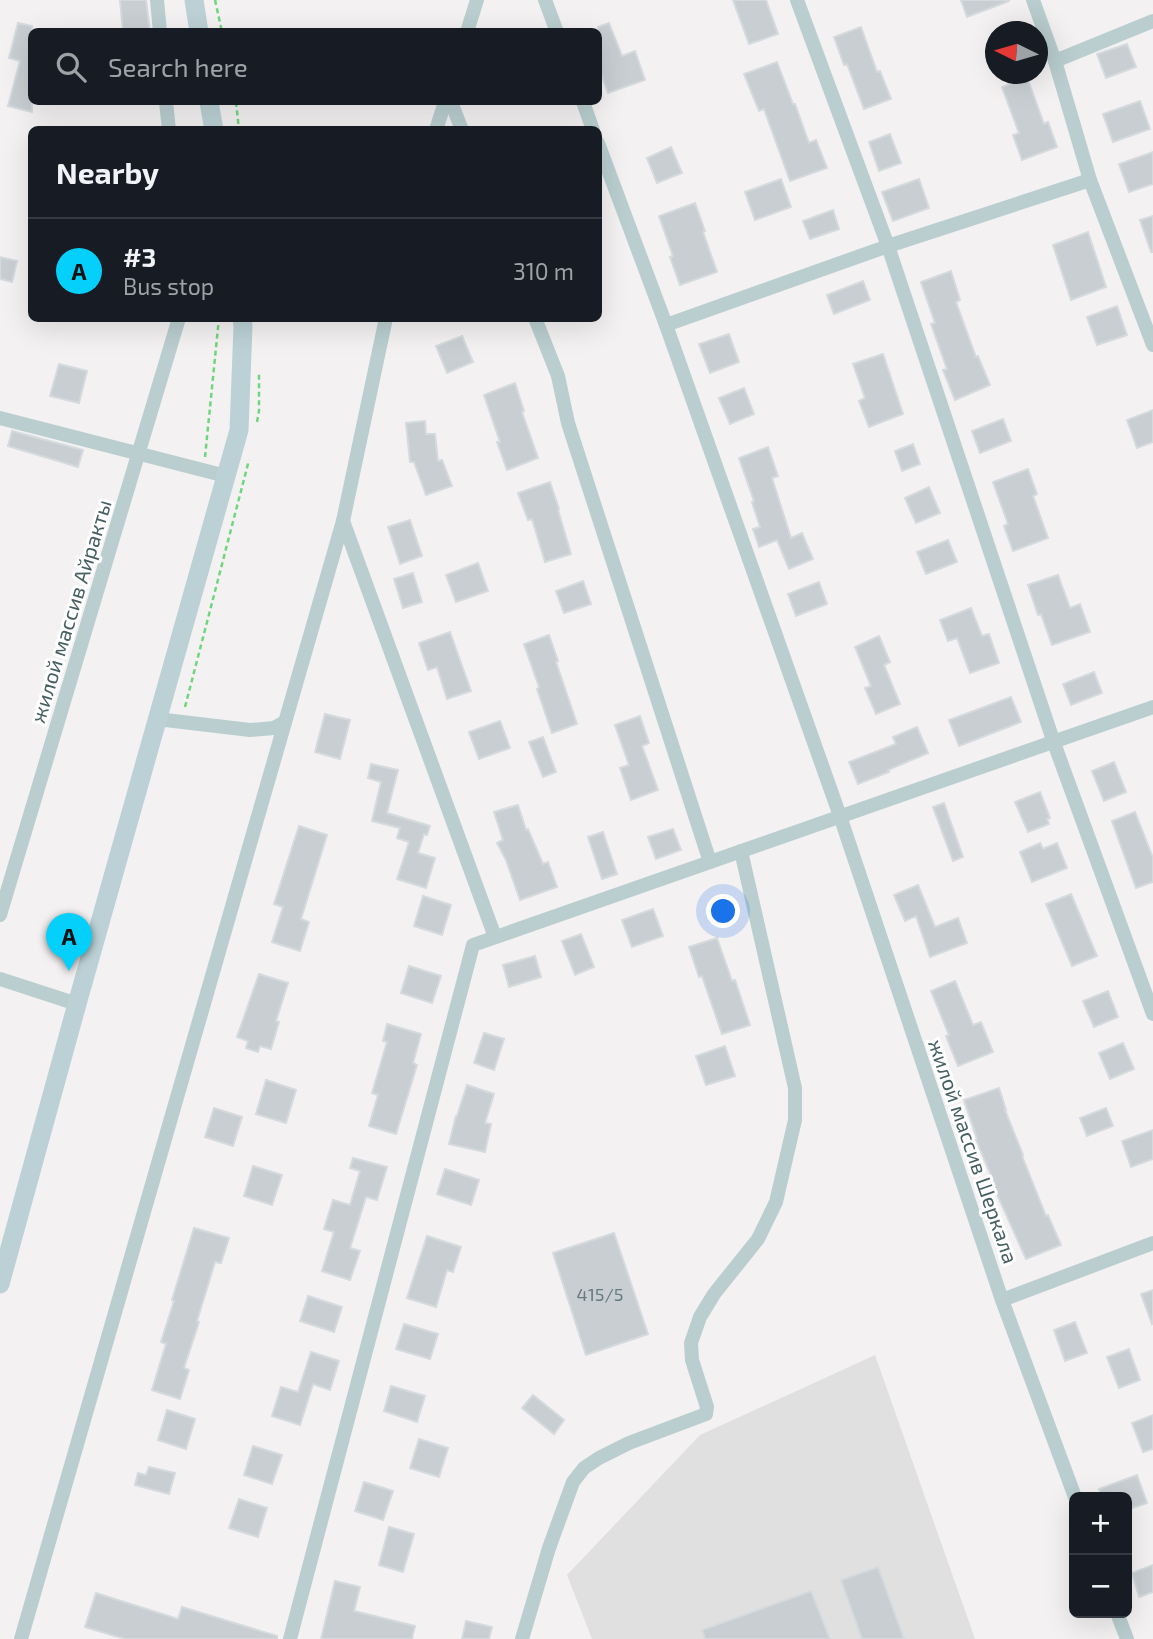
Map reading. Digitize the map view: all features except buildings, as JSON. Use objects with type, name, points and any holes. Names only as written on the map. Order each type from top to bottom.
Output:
[{"type":"main road","points":[[194,0],[198,28]]},
{"type":"main road","points":[[210,105],[213,126]]},
{"type":"main road","points":[[0,1284],[239,430],[242,322]]},
{"type":"street","points":[[157,0],[160,28]]},
{"type":"street","points":[[468,28],[477,0]]},
{"type":"street","points":[[545,0],[556,28]]},
{"type":"street","points":[[797,0],[888,246],[1054,743],[1153,1014]]},
{"type":"street","points":[[1033,0],[1055,61],[1090,180],[1153,345]]},
{"type":"street","points":[[1055,61],[1153,21]]},
{"type":"street","points":[[166,105],[169,126]]},
{"type":"street","points":[[437,126],[444,105]]},
{"type":"street","points":[[452,105],[460,126]]},
{"type":"street","points":[[584,105],[592,126]]},
{"type":"street","name":"жилой массив Шеркала","points":[[602,154],[666,325],[840,816],[1002,1300],[1073,1492]]},
{"type":"street","points":[[666,325],[888,246],[1090,180]]},
{"type":"street","name":"жилой массив Айракты","points":[[0,915],[178,322]]},
{"type":"street","points":[[21,1639],[342,521],[385,322]]},
{"type":"street","points":[[537,322],[558,376],[568,423],[710,862]]},
{"type":"street","points":[[0,418],[226,477]]},
{"type":"street","points":[[342,521],[495,937]]},
{"type":"street","points":[[290,1639],[473,945],[1153,707]]},
{"type":"street","points":[[157,719],[250,730],[274,728],[285,722]]},
{"type":"street","points":[[522,1639],[549,1548],[573,1482],[584,1468],[629,1443],[706,1414],[707,1406],[692,1360],[691,1343],[700,1317],[714,1294],[758,1239],[776,1202],[795,1120],[795,1088],[741,852]]},
{"type":"street","points":[[0,979],[77,1004]]},
{"type":"street","points":[[1002,1300],[1153,1243]]},
{"type":"street","points":[[1119,1618],[1127,1639]]},
{"type":"path","points":[[215,0],[221,28]]},
{"type":"path","points":[[236,105],[239,126]]},
{"type":"path","points":[[204,471],[219,322]]},
{"type":"shaded area","points":[[875,1355],[975,1639],[592,1639],[567,1575],[700,1435]]},
{"type":"place","name":"#3","points":[[69,971]]}]
